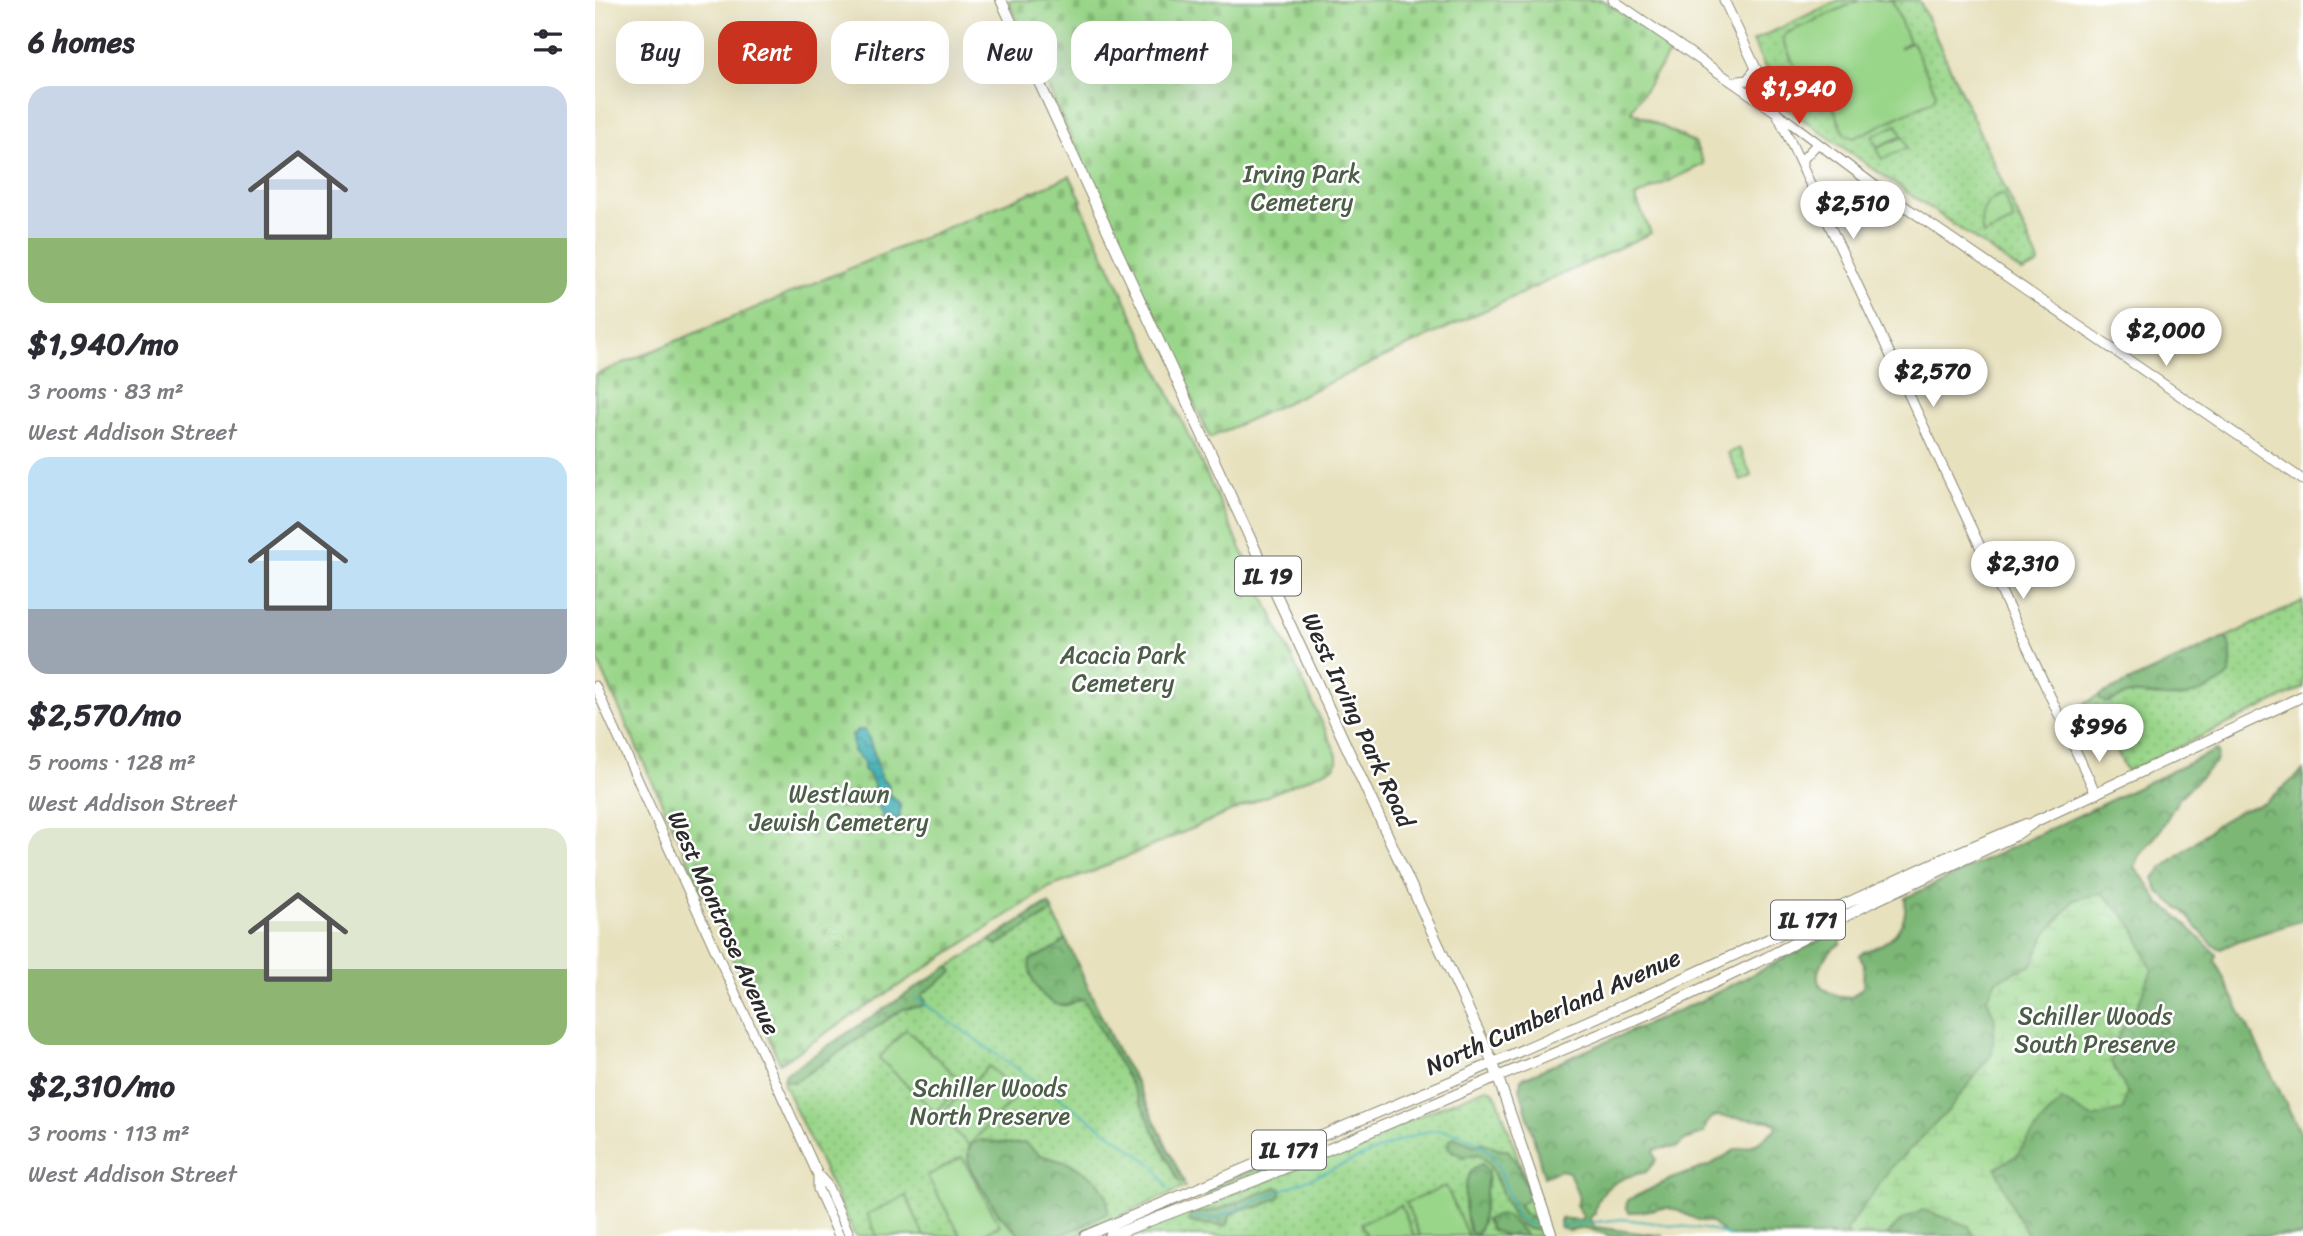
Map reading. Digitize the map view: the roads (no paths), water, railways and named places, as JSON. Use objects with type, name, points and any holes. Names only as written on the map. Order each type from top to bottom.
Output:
[{"type":"main road","name":"West Irving Park Road","points":[[1000,0],[1500,1077],[1552,1236]]},
{"type":"main road","name":"North Cumberland Avenue","points":[[1085,1236],[1645,996],[2014,827],[2036,821],[2096,794],[2303,696]]},
{"type":"main road","name":"North Cumberland Avenue","points":[[1111,1236],[1259,1179],[1666,1006],[1766,958],[1870,903],[2014,836],[2036,821]]},
{"type":"street","points":[[1613,0],[1776,112],[1878,188],[2303,480]]},
{"type":"street","points":[[1724,0],[2096,794]]},
{"type":"street","points":[[1732,82],[1747,80],[1756,69]]},
{"type":"street","points":[[1803,168],[1803,159],[1817,144]]},
{"type":"street","name":"West Montrose Avenue","points":[[595,686],[818,1175],[827,1185],[850,1236]]},
{"type":"street","name":"West Montrose Avenue","points":[[818,1175],[818,1189],[839,1236]]},
{"type":"water","points":[[858,730],[865,730],[883,781],[888,783],[889,793],[900,804],[900,817],[895,823],[887,823],[876,799],[874,785],[869,774],[863,770],[864,763],[853,751],[852,736]]},
{"type":"waterway","points":[[916,998],[1132,1149],[1155,1167],[1168,1189]]},
{"type":"waterway","points":[[1191,1218],[1216,1218],[1399,1141],[1435,1130],[1457,1133],[1486,1150],[1499,1167],[1519,1217],[1525,1222],[1539,1225]]},
{"type":"waterway","points":[[1559,1226],[1623,1219],[1712,1230],[1729,1236]]},
{"type":"park label","name":"Irving Park Cemetery","points":[[1302,188]]},
{"type":"park label","name":"Acacia Park Cemetery","points":[[1123,669]]},
{"type":"park label","name":"Westlawn Jewish Cemetery","points":[[839,808]]},
{"type":"park label","name":"Schiller Woods South Preserve","points":[[2095,1030]]},
{"type":"park label","name":"Schiller Woods North Preserve","points":[[990,1102]]}]
